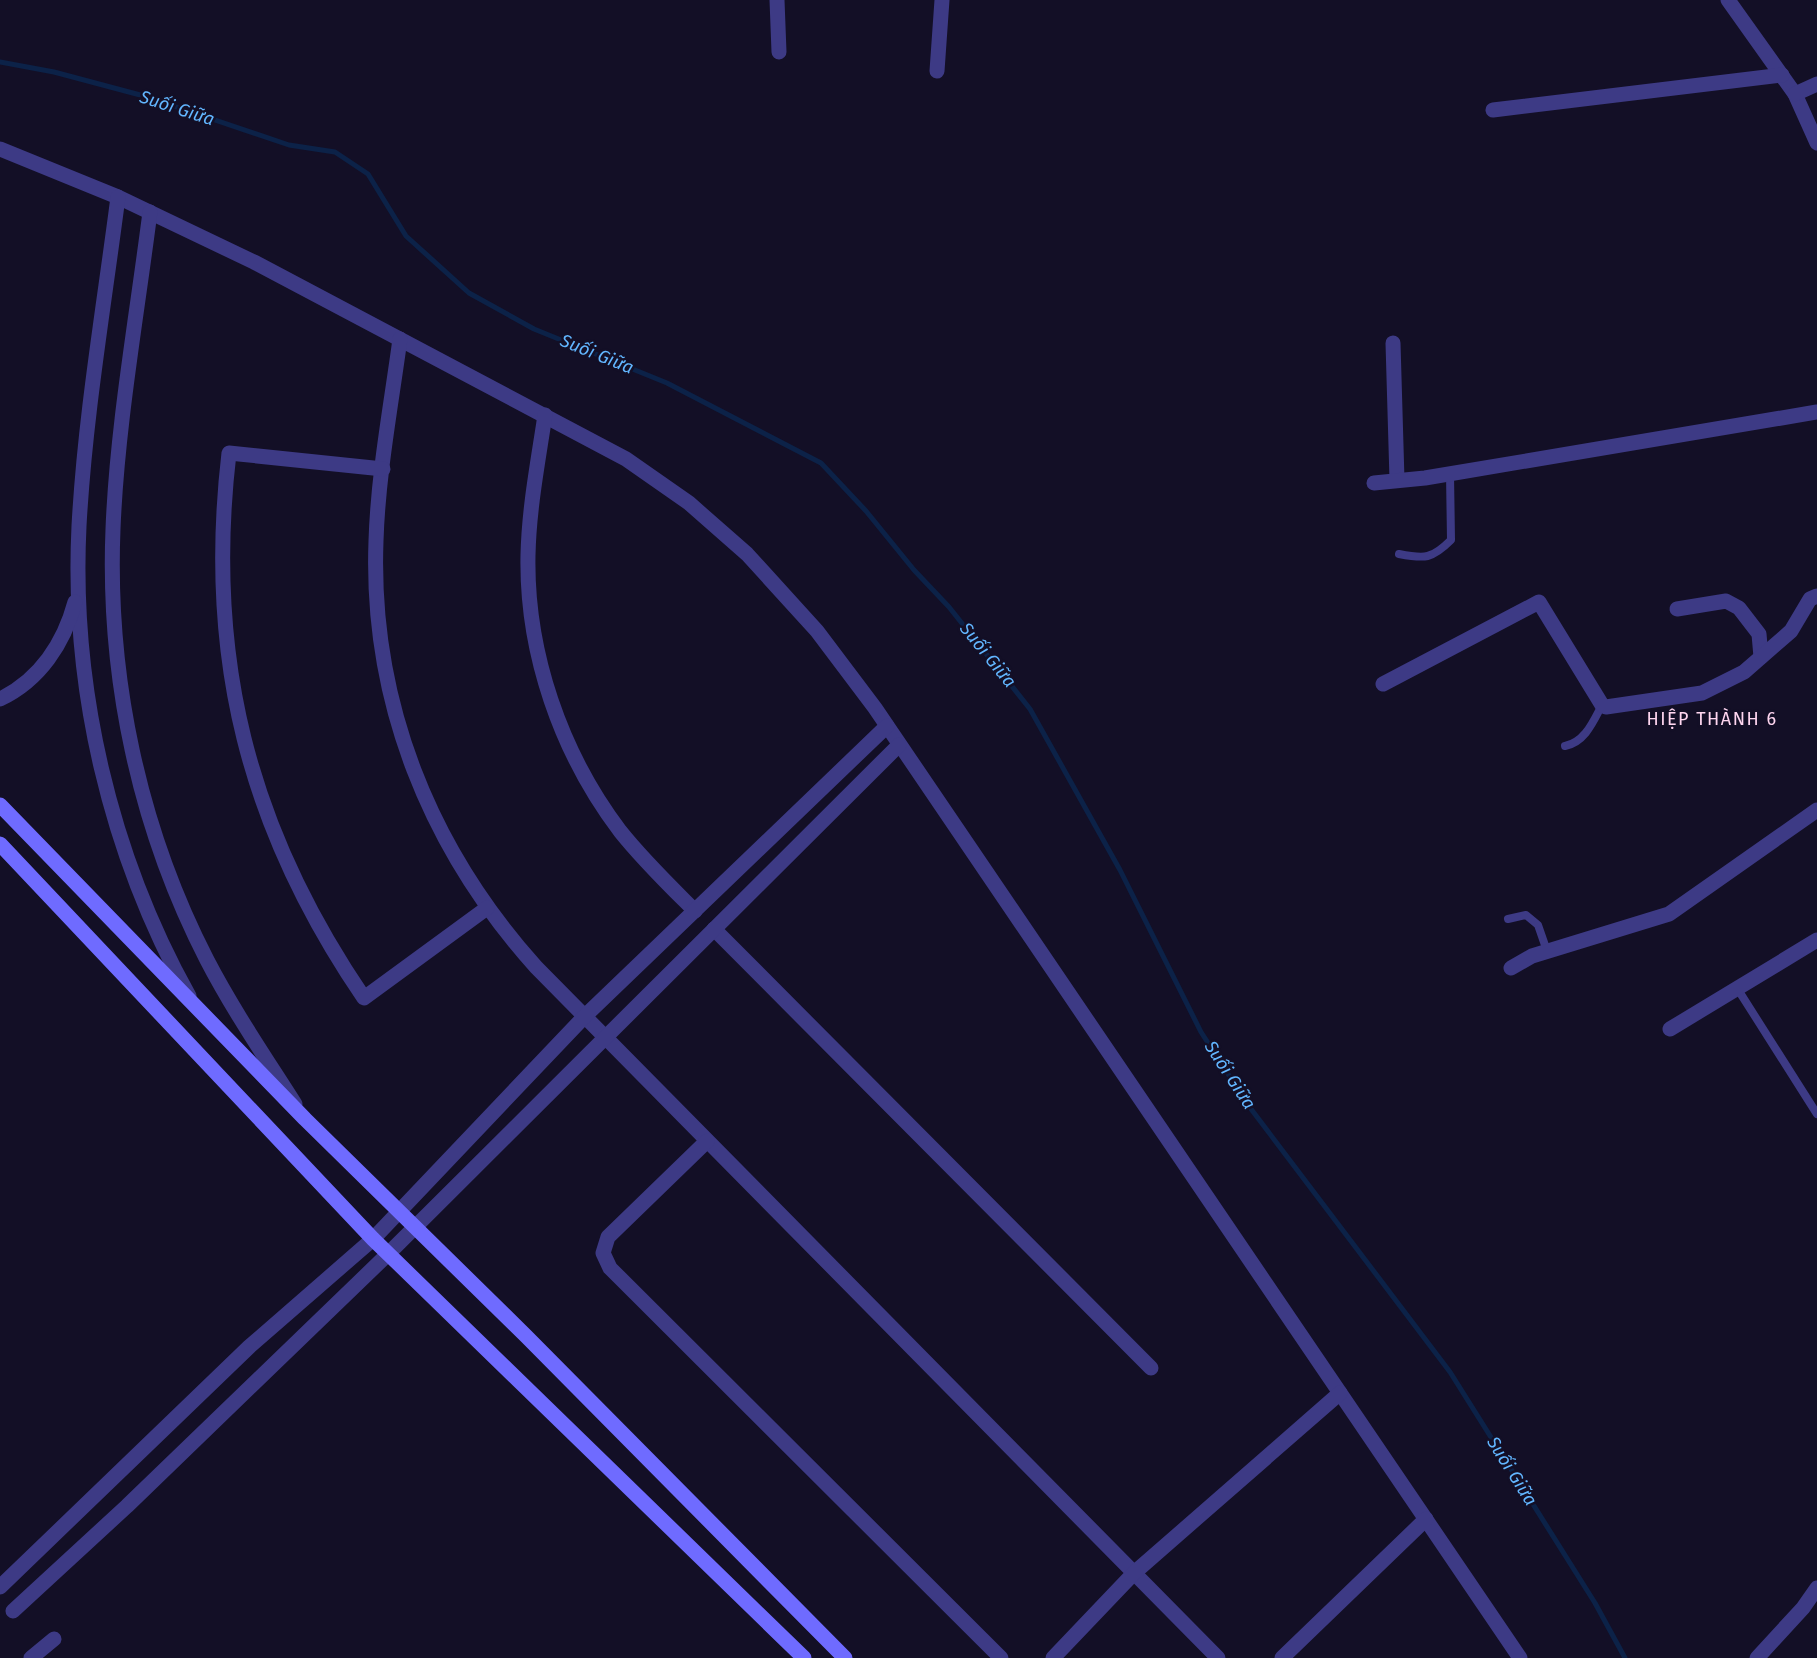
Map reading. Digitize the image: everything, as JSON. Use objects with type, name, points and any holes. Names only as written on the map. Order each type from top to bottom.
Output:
[{"type":"street","points":[[777,0],[778,52]]},
{"type":"street","points":[[937,71],[942,0]]},
{"type":"street","points":[[1728,0],[1795,94],[1817,143]]},
{"type":"street","points":[[1493,111],[1782,75]]},
{"type":"street","points":[[1795,94],[1817,84]]},
{"type":"street","points":[[0,149],[150,212],[254,262],[545,415],[658,480],[747,554],[817,631],[887,726],[1517,1657]]},
{"type":"street","points":[[118,198],[83,476],[78,579],[86,681],[108,792],[136,881],[155,928],[193,1003]]},
{"type":"street","points":[[150,212],[116,479],[113,529],[114,627],[127,726],[151,822],[186,915],[231,1003],[305,1119]]},
{"type":"street","points":[[400,339],[376,541],[377,613],[388,684],[407,754],[419,788],[451,852],[487,908],[520,950],[1218,1658]]},
{"type":"street","points":[[1393,343],[1397,480]]},
{"type":"street","points":[[1374,483],[1450,474],[1817,412]]},
{"type":"street","points":[[545,415],[529,522],[528,557],[533,627],[549,695],[572,752],[602,806],[640,854],[695,911]]},
{"type":"street","points":[[383,469],[229,453],[223,514],[221,575],[228,657],[243,738],[254,778],[282,855],[319,929],[364,998],[487,908]]},
{"type":"street","points":[[0,699],[22,686],[54,651],[71,616],[78,579]]},
{"type":"street","points":[[1383,684],[1539,602],[1602,705],[1606,707],[1702,693],[1744,672],[1791,632],[1810,599],[1817,596]]},
{"type":"street","points":[[1677,609],[1726,602],[1739,608],[1759,634],[1761,657]]},
{"type":"street","points":[[0,1587],[249,1347],[373,1239],[584,1017],[887,726]]},
{"type":"street","points":[[13,1611],[127,1506],[389,1253],[513,1127],[606,1039],[899,744]]},
{"type":"street","points":[[0,805],[305,1119],[415,1226],[845,1658]]},
{"type":"street","points":[[1511,969],[1532,956],[1669,914],[1817,810]]},
{"type":"street","points":[[0,844],[373,1239],[804,1658]]},
{"type":"street","points":[[714,929],[1151,1368]]},
{"type":"street","points":[[1670,1029],[1817,940]]},
{"type":"street","points":[[707,1141],[608,1237],[603,1253],[610,1268],[1001,1658]]},
{"type":"street","points":[[1053,1658],[1134,1573],[1340,1393]]},
{"type":"street","points":[[1282,1658],[1426,1520]]},
{"type":"street","points":[[1756,1658],[1803,1608],[1817,1588]]},
{"type":"street","points":[[31,1658],[54,1639]]},
{"type":"lane","points":[[1399,554],[1418,558],[1436,555],[1451,540],[1450,474]]},
{"type":"lane","points":[[1565,746],[1573,744],[1588,731],[1602,705]]},
{"type":"lane","points":[[1508,920],[1526,915],[1538,926],[1547,951]]},
{"type":"lane","points":[[1737,988],[1817,1114]]},
{"type":"waterway","name":"Suối Giữa","points":[[0,62],[54,72],[144,96],[289,145],[335,152],[368,174],[406,236],[469,293],[534,329],[667,383],[821,463],[949,607],[1030,709],[1120,870],[1201,1032],[1248,1105],[1450,1372],[1595,1603],[1625,1658]]},
{"type":"district","name":"HIỆP THÀNH 6","points":[[1712,719]]}]
